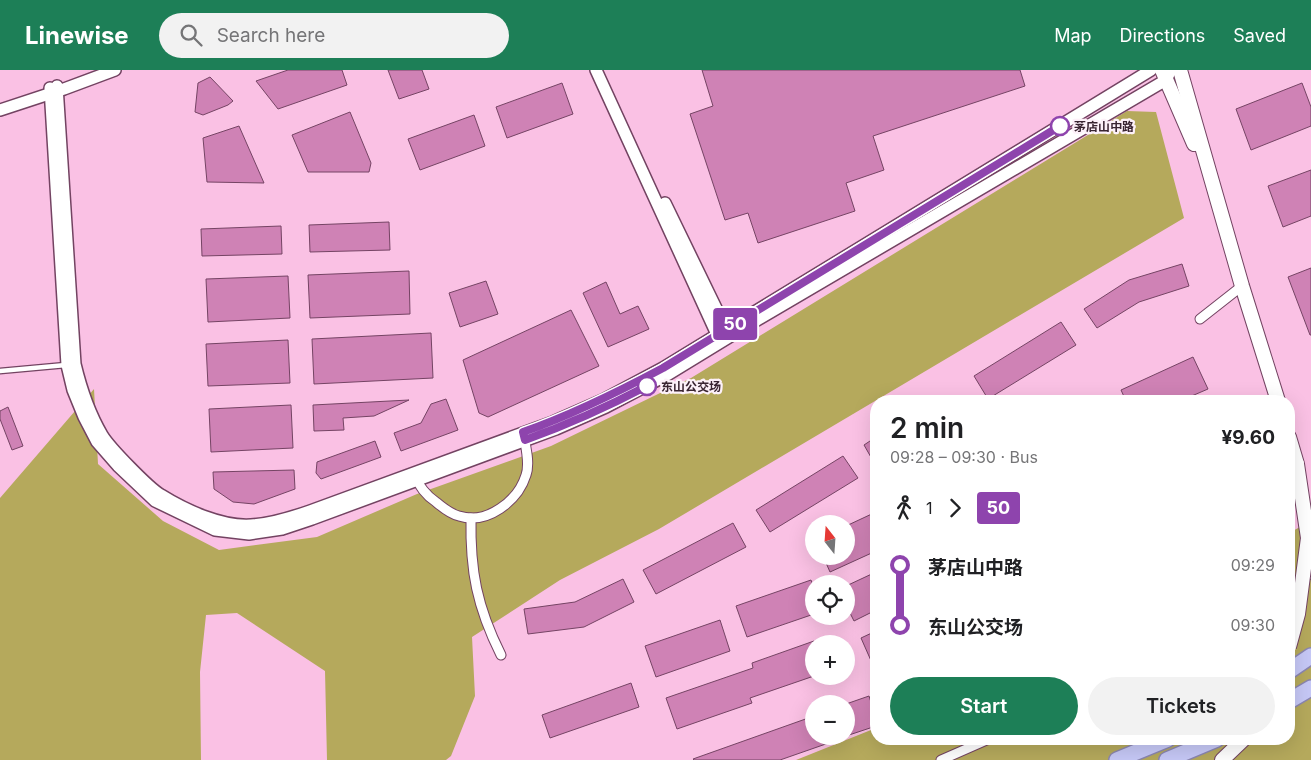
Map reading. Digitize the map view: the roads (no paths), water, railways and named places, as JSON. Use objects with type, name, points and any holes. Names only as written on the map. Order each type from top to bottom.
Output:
[{"type":"highway","points":[[1295,667],[1311,656]]},
{"type":"highway","points":[[1295,675],[1311,666]]},
{"type":"highway","points":[[1295,697],[1311,688]]},
{"type":"highway","points":[[1295,704],[1311,697]]},
{"type":"highway","points":[[1117,760],[1153,745]]},
{"type":"highway","points":[[1167,760],[1203,745]]},
{"type":"main road","points":[[1180,70],[1242,286],[1276,395]]},
{"type":"main road","points":[[1166,73],[1216,193]]},
{"type":"main road","points":[[1295,457],[1308,538],[1295,625]]},
{"type":"main road","points":[[1222,760],[1238,745]]},
{"type":"street","points":[[0,104],[54,90],[101,70]]},
{"type":"street","points":[[0,110],[116,70]]},
{"type":"street","points":[[596,70],[723,336]]},
{"type":"street","points":[[602,70],[723,336]]},
{"type":"street","points":[[723,336],[1151,70]]},
{"type":"street","points":[[54,90],[71,365],[91,414],[103,437],[160,495],[217,522],[249,526],[280,521],[416,476],[524,436],[603,400],[723,336],[1166,73]]},
{"type":"street","points":[[1200,319],[1242,286]]},
{"type":"street","points":[[416,476],[429,497],[445,509],[460,516],[475,518],[496,512],[518,490],[526,474],[527,461],[524,436]]},
{"type":"street","points":[[471,518],[472,563],[475,584],[488,629],[501,655]]},
{"type":"street","points":[[1295,582],[1311,572]]},
{"type":"street","points":[[941,760],[975,745]]},
{"type":"lane","points":[[0,370],[71,365]]},
{"type":"place","name":"茅店山中路","points":[[1060,126]]},
{"type":"place","name":"东山公交场","points":[[647,386]]}]
